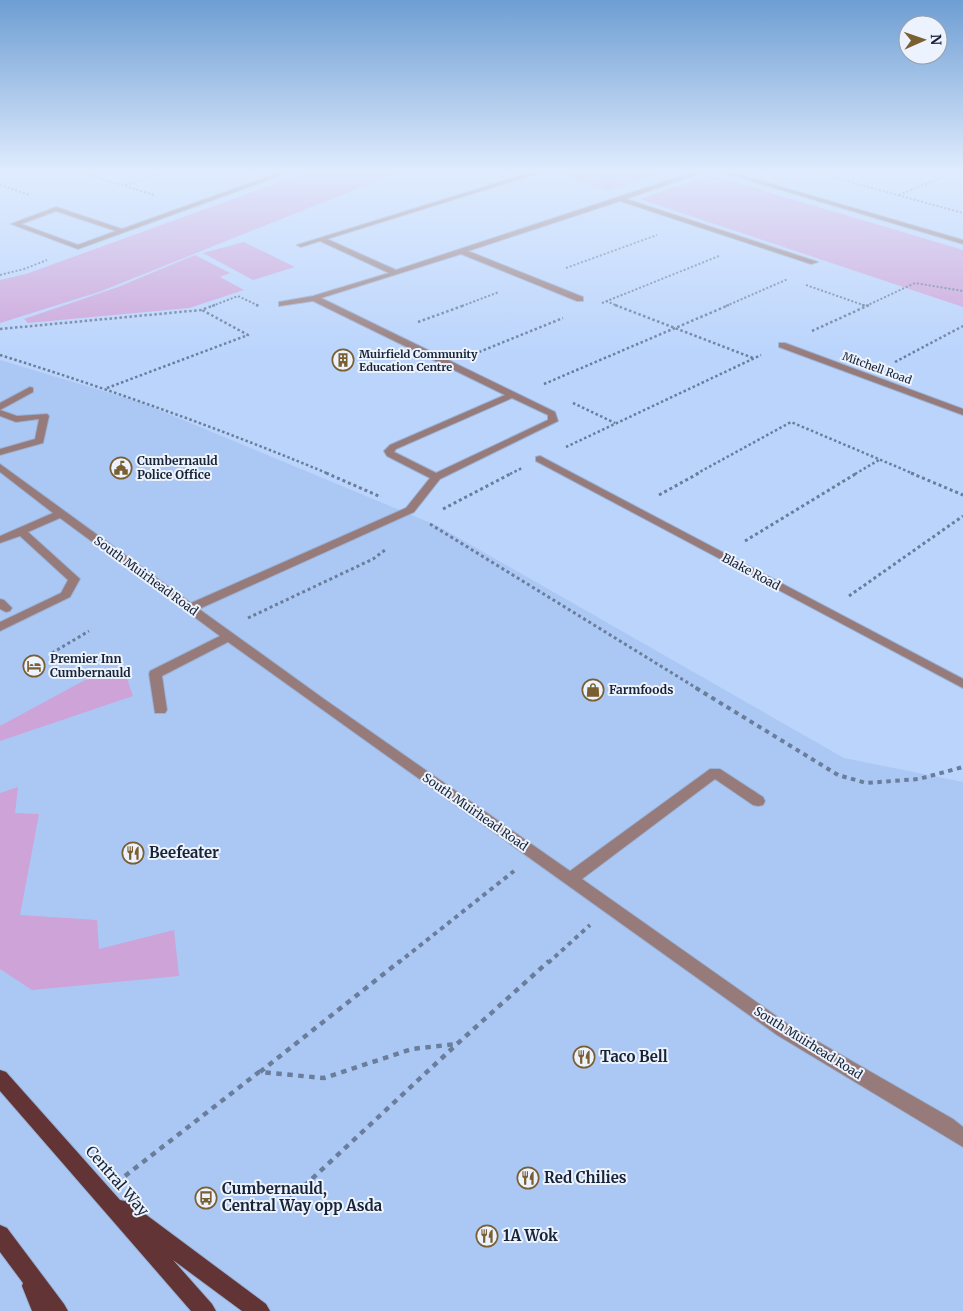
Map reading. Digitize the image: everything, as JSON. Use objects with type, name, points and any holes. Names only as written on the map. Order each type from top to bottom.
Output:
[{"type":"main road","name":"Central Way","points":[[0,1078],[205,1311]]},
{"type":"main road","points":[[102,1194],[259,1311]]},
{"type":"main road","points":[[0,1235],[57,1311]]},
{"type":"main road","points":[[25,1268],[42,1311]]},
{"type":"street","points":[[42,234],[78,247],[113,234]]},
{"type":"street","points":[[301,245],[336,234]]},
{"type":"street","points":[[282,304],[314,298],[396,273],[510,234]]},
{"type":"street","points":[[727,234],[814,262]]},
{"type":"street","points":[[936,234],[963,242]]},
{"type":"street","points":[[320,239],[396,273]]},
{"type":"street","points":[[460,251],[580,299]]},
{"type":"street","points":[[191,608],[410,510],[436,477],[553,421],[552,414],[314,298]]},
{"type":"street","name":"Mitchell Road","points":[[782,345],[963,412]]},
{"type":"street","points":[[0,407],[30,390]]},
{"type":"street","points":[[436,477],[390,454],[389,451],[393,447],[512,395]]},
{"type":"street","points":[[0,413],[16,419],[44,416],[40,441],[0,452]]},
{"type":"street","name":"Blake Road","points":[[540,459],[632,510],[963,684]]},
{"type":"street","name":"South Muirhead Road","points":[[0,467],[61,514],[319,702],[783,1030],[946,1125],[963,1138]]},
{"type":"street","points":[[0,540],[61,514]]},
{"type":"street","points":[[0,627],[66,595],[74,579],[21,531]]},
{"type":"street","points":[[160,710],[155,674],[226,633]]},
{"type":"street","points":[[571,880],[715,772],[758,801]]},
{"type":"path","points":[[597,305],[754,243]]},
{"type":"path","points":[[0,275],[24,269],[78,247]]},
{"type":"path","points":[[537,386],[676,328],[787,278],[796,282]]},
{"type":"path","points":[[423,520],[540,459],[915,283],[963,292]]},
{"type":"path","points":[[805,285],[866,306]]},
{"type":"path","points":[[0,329],[201,310],[238,296],[258,306],[282,304]]},
{"type":"path","points":[[580,299],[606,301],[753,358]]},
{"type":"path","points":[[107,388],[248,335],[201,310]]},
{"type":"path","points":[[476,353],[571,315]]},
{"type":"path","points":[[868,377],[963,326]]},
{"type":"path","points":[[0,355],[107,388],[299,460],[410,510],[423,520],[838,775],[866,783],[919,779],[963,767]]},
{"type":"path","points":[[572,403],[616,423]]},
{"type":"path","points":[[632,510],[791,422],[963,495]]},
{"type":"path","points":[[720,556],[879,459]]},
{"type":"path","points":[[827,612],[963,516]]},
{"type":"path","points":[[226,633],[373,558],[387,547]]},
{"type":"path","points":[[52,653],[89,631]]},
{"type":"path","points":[[102,1194],[536,854]]},
{"type":"path","points":[[288,1201],[457,1044],[610,908]]},
{"type":"path","points":[[259,1072],[324,1078],[412,1049],[457,1044]]},
{"type":"shaded area","points":[[136,234],[243,234],[99,292],[0,323],[0,280],[26,274]]},
{"type":"shaded area","points":[[745,234],[910,234],[963,250],[963,307]]},
{"type":"shaded area","points":[[244,242],[295,267],[253,280],[203,253]]},
{"type":"shaded area","points":[[195,255],[230,273],[220,277],[244,290],[189,308],[28,323],[24,319],[118,287]]},
{"type":"shaded area","points":[[0,360],[140,402],[438,526],[844,758],[963,782],[963,1311],[0,1311]]},
{"type":"shaded area","points":[[125,673],[133,696],[0,741],[0,726],[85,680]]},
{"type":"shaded area","points":[[18,787],[15,813],[39,814],[20,915],[97,920],[99,949],[174,930],[179,976],[32,990],[0,969],[0,793]]},
{"type":"place","name":"Muirfield Community Education Centre","points":[[343,360]]},
{"type":"place","name":"Cumbernauld Police Office","points":[[121,468]]},
{"type":"place","name":"Premier Inn Cumbernauld","points":[[34,666]]},
{"type":"place","name":"Farmfoods","points":[[593,690]]},
{"type":"place","name":"Beefeater","points":[[133,853]]},
{"type":"place","name":"Taco Bell","points":[[584,1057]]},
{"type":"place","name":"Red Chilies","points":[[528,1178]]},
{"type":"place","name":"Cumbernauld, Central Way opp Asda","points":[[206,1198]]},
{"type":"place","name":"1A Wok","points":[[487,1236]]}]
